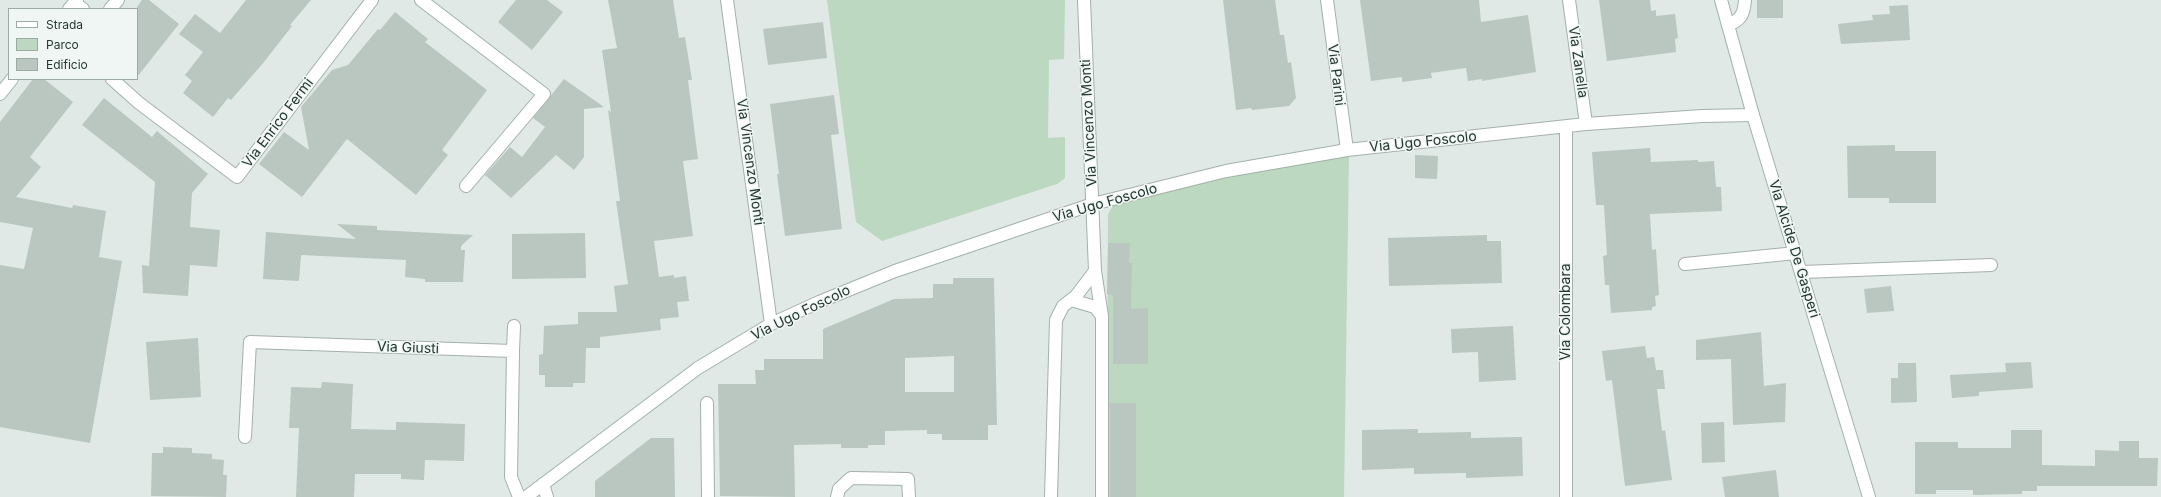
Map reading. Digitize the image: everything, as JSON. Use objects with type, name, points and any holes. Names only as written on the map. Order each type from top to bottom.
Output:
[{"type":"street","points":[[111,8],[118,0]]},
{"type":"street","name":"Via Enrico Fermi","points":[[113,80],[139,102],[237,177],[372,0]]},
{"type":"street","points":[[421,0],[544,94],[466,186]]},
{"type":"street","name":"Via Vincenzo Monti","points":[[728,0],[771,324]]},
{"type":"street","name":"Via Vincenzo Monti","points":[[1084,0],[1095,271],[1102,316],[1102,497]]},
{"type":"street","name":"Via Parini","points":[[1327,0],[1347,150]]},
{"type":"street","name":"Via Zanella","points":[[1569,0],[1586,124]]},
{"type":"street","name":"Via Alcide De Gasperi","points":[[1721,0],[1753,115],[1802,272],[1869,497]]},
{"type":"street","points":[[1728,25],[1738,21],[1744,12],[1745,0]]},
{"type":"street","points":[[0,94],[11,80]]},
{"type":"street","name":"Via Ugo Foscolo","points":[[526,497],[698,368],[771,324],[819,302],[895,271],[1093,204],[1226,171],[1347,150],[1586,124],[1702,116],[1753,115]]},
{"type":"street","name":"Via Colombara","points":[[1566,126],[1566,497]]},
{"type":"street","points":[[1685,264],[1796,253]]},
{"type":"street","points":[[1802,272],[1991,265]]},
{"type":"street","points":[[1051,497],[1056,320],[1063,306],[1082,290],[1095,271]]},
{"type":"street","points":[[1071,300],[1095,307],[1102,316]]},
{"type":"street","points":[[514,326],[511,477],[519,497]]},
{"type":"street","name":"Via Giusti","points":[[245,437],[250,342],[513,352]]},
{"type":"street","points":[[707,403],[708,497]]},
{"type":"street","points":[[836,497],[839,490],[850,478],[908,479],[909,497]]},
{"type":"street","points":[[543,484],[548,497]]},
{"type":"green space","points":[[827,0],[1065,0],[1064,59],[1049,60],[1048,138],[1065,137],[1065,178],[1057,184],[882,241],[856,222]]},
{"type":"green space","points":[[1349,155],[1344,497],[1107,497],[1108,214],[1114,204],[1179,184]]},
{"type":"building","points":[[142,0],[149,0],[179,24],[138,76],[138,8],[137,7]]},
{"type":"building","points":[[246,0],[311,0],[290,25],[292,26],[264,62],[231,100],[228,98],[213,117],[183,93],[192,81],[185,75],[203,52],[179,34],[195,14],[220,33]]},
{"type":"building","points":[[516,0],[547,0],[563,12],[532,50],[498,22]]},
{"type":"building","points":[[608,0],[673,0],[679,38],[685,37],[692,80],[688,80],[698,159],[683,161],[693,236],[654,241],[659,277],[674,275],[674,278],[686,276],[689,301],[677,302],[679,317],[660,319],[661,330],[600,337],[600,348],[586,348],[585,383],[573,383],[573,387],[545,387],[545,375],[539,375],[539,355],[543,354],[544,326],[578,324],[578,312],[617,312],[614,286],[628,284],[616,201],[620,201],[608,110],[611,112],[602,50],[617,48]]},
{"type":"building","points":[[1223,0],[1275,0],[1280,35],[1284,35],[1288,63],[1291,62],[1296,98],[1289,106],[1252,110],[1251,108],[1236,110]]},
{"type":"building","points":[[1360,0],[1479,0],[1481,22],[1528,15],[1536,72],[1482,81],[1482,79],[1468,81],[1466,68],[1431,73],[1432,78],[1402,82],[1402,77],[1371,81]]},
{"type":"building","points":[[1599,0],[1650,0],[1651,11],[1656,10],[1656,16],[1675,14],[1678,38],[1675,39],[1676,52],[1607,61]]},
{"type":"building","points":[[1757,0],[1783,0],[1783,18],[1757,18]]},
{"type":"building","points":[[1908,5],[1910,40],[1841,44],[1838,24],[1873,20],[1872,15],[1890,14],[1889,6]]},
{"type":"building","points":[[395,12],[428,39],[425,42],[487,90],[442,150],[448,155],[416,195],[347,139],[302,197],[259,164],[284,132],[309,150],[301,107],[332,70],[348,65],[378,29],[380,30]]},
{"type":"building","points":[[823,22],[827,58],[768,65],[763,29]]},
{"type":"building","points":[[564,79],[604,107],[584,109],[584,157],[574,170],[556,155],[511,198],[485,175],[510,147],[522,157],[545,127],[533,118]]},
{"type":"building","points":[[32,80],[45,80],[73,102],[30,157],[41,167],[16,197],[72,208],[73,205],[106,211],[99,257],[122,261],[90,443],[0,427],[0,265],[24,269],[33,228],[0,222],[0,122]]},
{"type":"building","points":[[834,95],[839,134],[831,135],[842,229],[785,236],[770,104]]},
{"type":"building","points":[[104,98],[152,137],[157,131],[208,174],[192,193],[190,227],[220,230],[217,267],[190,265],[188,296],[143,293],[142,265],[149,266],[155,182],[82,125]]},
{"type":"building","points":[[1895,145],[1895,151],[1936,151],[1936,203],[1889,203],[1889,198],[1848,198],[1847,146]]},
{"type":"building","points":[[1650,148],[1651,162],[1698,160],[1698,162],[1714,161],[1716,187],[1721,187],[1722,211],[1650,214],[1652,250],[1656,249],[1659,295],[1655,296],[1656,306],[1652,307],[1652,310],[1611,313],[1609,285],[1605,285],[1603,256],[1607,255],[1604,205],[1596,205],[1592,152]]},
{"type":"building","points":[[1415,155],[1438,156],[1437,179],[1415,178]]},
{"type":"building","points":[[337,224],[377,226],[377,230],[473,235],[461,246],[461,250],[465,250],[463,282],[425,282],[425,279],[405,277],[406,260],[301,255],[299,281],[263,279],[266,232],[356,239]]},
{"type":"building","points":[[585,233],[586,278],[512,279],[512,234]]},
{"type":"building","points":[[1487,235],[1487,241],[1501,241],[1502,283],[1389,286],[1388,238]]},
{"type":"building","points":[[1108,243],[1130,243],[1129,263],[1132,263],[1131,309],[1148,308],[1148,364],[1113,364],[1113,295],[1107,294]]},
{"type":"building","points":[[953,278],[994,278],[997,425],[988,425],[988,440],[942,440],[942,434],[927,434],[927,430],[885,431],[885,445],[868,445],[868,448],[841,448],[841,444],[794,445],[795,497],[720,496],[718,384],[756,384],[755,370],[764,370],[764,359],[823,359],[823,329],[894,299],[933,298],[933,284],[953,284]],"holes":[[[954,356],[954,392],[905,392],[905,358]]]},
{"type":"building","points":[[1891,286],[1894,311],[1867,313],[1864,289]]},
{"type":"building","points":[[1513,326],[1516,380],[1479,382],[1478,352],[1452,353],[1451,329]]},
{"type":"building","points":[[1761,332],[1764,386],[1786,383],[1785,422],[1733,425],[1731,359],[1696,360],[1696,340]]},
{"type":"building","points":[[198,338],[201,397],[150,400],[146,342]]},
{"type":"building","points":[[1645,346],[1647,358],[1654,357],[1656,370],[1663,370],[1665,389],[1657,389],[1662,431],[1665,430],[1672,480],[1625,486],[1612,380],[1606,381],[1602,351]]},
{"type":"building","points":[[2031,362],[2033,388],[1979,392],[1979,396],[1952,398],[1950,375],[2006,372],[2005,363]]},
{"type":"building","points":[[1898,363],[1916,363],[1917,402],[1891,403],[1891,378],[1898,378]]},
{"type":"building","points":[[322,382],[353,384],[351,429],[396,430],[396,422],[465,424],[464,461],[425,460],[424,480],[401,479],[401,474],[355,474],[354,497],[296,497],[299,428],[289,428],[291,387],[321,388]]},
{"type":"building","points":[[1110,403],[1136,403],[1136,497],[1110,497]]},
{"type":"building","points":[[1724,422],[1725,462],[1702,463],[1701,423]]},
{"type":"building","points":[[1418,429],[1418,433],[1471,432],[1471,438],[1522,437],[1523,476],[1466,478],[1466,473],[1414,474],[1414,468],[1362,470],[1362,430]]},
{"type":"building","points":[[2011,430],[2042,430],[2042,465],[2095,466],[2095,450],[2119,451],[2119,441],[2139,441],[2139,458],[2158,458],[2157,486],[2037,486],[2037,491],[2022,491],[2022,494],[1973,495],[1973,490],[1936,490],[1936,494],[1915,494],[1915,442],[1958,442],[1958,448],[2011,448]]},
{"type":"building","points":[[651,438],[674,438],[675,497],[595,497],[595,481]]},
{"type":"building","points":[[163,447],[192,448],[192,453],[212,454],[212,459],[224,460],[223,475],[227,475],[226,497],[151,496],[152,453],[163,453]]},
{"type":"building","points":[[1776,470],[1779,497],[1725,497],[1722,477]]}]
